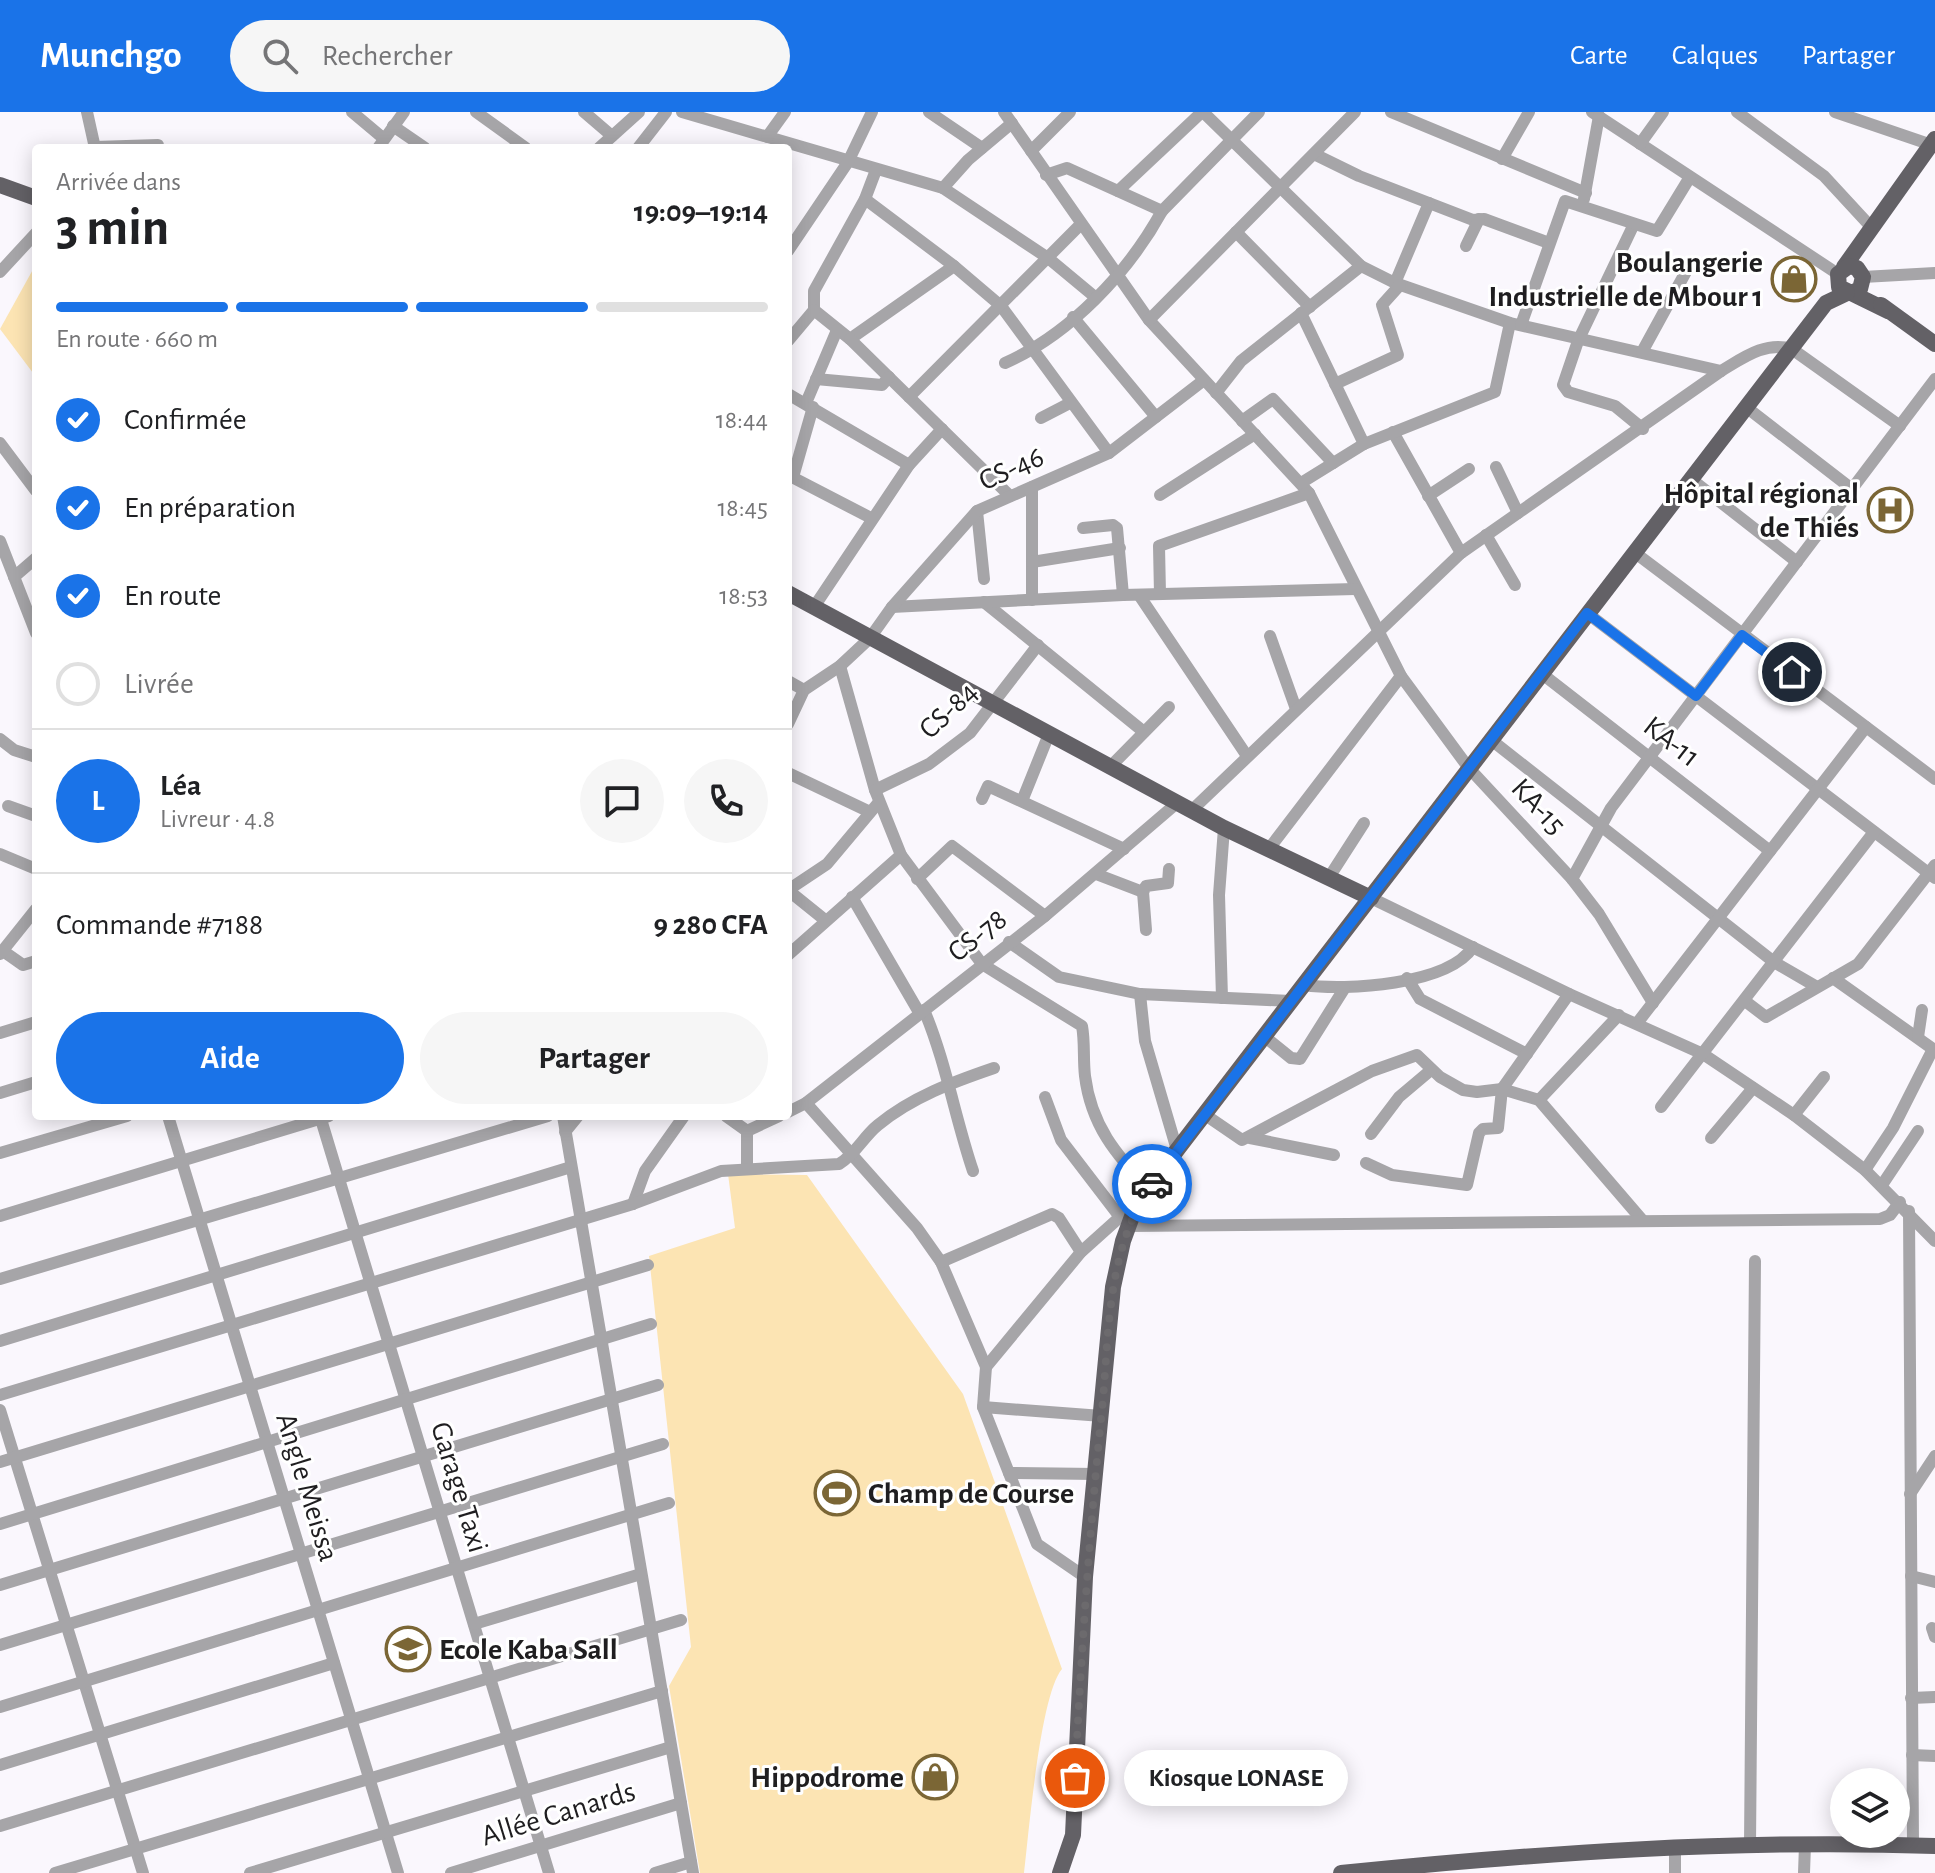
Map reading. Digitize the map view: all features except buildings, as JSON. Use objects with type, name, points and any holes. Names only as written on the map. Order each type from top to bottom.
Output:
[{"type":"main road","points":[[1843,281],[1868,234],[1934,143]]},
{"type":"main road","points":[[2,183],[32,196]]},
{"type":"main road","points":[[1843,281],[1860,289],[1863,277],[1860,255],[1868,234]]},
{"type":"main road","points":[[1075,1873],[1073,1835],[1085,1577],[1113,1287],[1127,1218],[1853,266],[1888,311]]},
{"type":"main road","points":[[1843,281],[1935,344]]},
{"type":"main road","points":[[792,595],[1224,828],[1371,898]]},
{"type":"main road","points":[[1060,1873],[1073,1835]]},
{"type":"main road","points":[[1341,1873],[1454,1867],[1675,1847],[1935,1846]]},
{"type":"street","points":[[87,112],[94,144]]},
{"type":"street","points":[[352,112],[381,143],[404,112]]},
{"type":"street","points":[[476,112],[520,144]]},
{"type":"street","points":[[584,112],[612,136]]},
{"type":"street","points":[[603,144],[639,112]]},
{"type":"street","points":[[641,144],[666,112]]},
{"type":"street","points":[[682,112],[790,144]]},
{"type":"street","points":[[756,144],[785,112]]},
{"type":"street","points":[[792,245],[848,162],[872,112]]},
{"type":"street","points":[[929,112],[982,148]]},
{"type":"street","points":[[1031,151],[1070,112]]},
{"type":"street","points":[[1118,191],[1203,112],[1361,266],[1397,284],[1516,324],[1578,341],[1721,371]]},
{"type":"street","points":[[1005,363],[1035,349],[1095,297],[1116,276],[1162,211],[1259,112]]},
{"type":"street","points":[[1149,320],[1355,112]]},
{"type":"street","points":[[1391,112],[1586,193]]},
{"type":"street","points":[[1502,159],[1529,112]]},
{"type":"street","points":[[1640,144],[1663,112]]},
{"type":"street","points":[[1737,112],[1824,176],[1868,234]]},
{"type":"street","points":[[1844,113],[1934,143]]},
{"type":"street","points":[[1583,207],[1596,114],[1843,281]]},
{"type":"street","points":[[943,188],[1008,117]]},
{"type":"street","name":"KA-15","points":[[1008,117],[1080,225],[1149,320],[1305,488],[1401,676],[1468,767],[1572,879],[1599,914],[1653,1003]]},
{"type":"street","points":[[393,126],[419,144]]},
{"type":"street","points":[[792,145],[943,188],[1048,258],[1095,297]]},
{"type":"street","points":[[1314,154],[1429,203],[1549,243]]},
{"type":"street","points":[[1046,175],[1067,168],[1162,211]]},
{"type":"street","points":[[876,170],[865,199],[814,291],[814,310],[850,339],[1010,496]]},
{"type":"street","points":[[1160,594],[1159,546],[1305,488],[1333,463],[1364,444],[1495,392],[1516,324],[1565,201],[1657,231],[1690,177]]},
{"type":"street","points":[[865,199],[1001,306],[1109,453]]},
{"type":"street","points":[[1335,384],[1398,355],[1382,305],[1397,284],[1429,203]]},
{"type":"street","points":[[1466,246],[1479,219]]},
{"type":"street","points":[[1634,224],[1578,341],[1564,389],[1615,406],[1643,429]]},
{"type":"street","points":[[909,397],[1080,225]]},
{"type":"street","points":[[1236,232],[1306,310],[1335,384],[1364,444]]},
{"type":"street","points":[[0,272],[32,237]]},
{"type":"street","points":[[850,339],[954,266]]},
{"type":"street","points":[[1216,393],[1241,361],[1361,266]]},
{"type":"street","points":[[1642,352],[1688,268]]},
{"type":"street","points":[[1863,277],[1935,273]]},
{"type":"street","points":[[793,326],[814,310]]},
{"type":"street","points":[[1073,317],[1156,417]]},
{"type":"street","points":[[792,469],[816,379],[837,330]]},
{"type":"street","name":"CS-78","points":[[792,1107],[806,1103],[1045,916],[1124,849],[1184,807],[1247,756],[1461,553],[1643,429],[1721,371],[1767,347],[1779,345],[1792,349]]},
{"type":"street","points":[[1792,349],[1900,426]]},
{"type":"street","points":[[816,379],[882,385],[889,377]]},
{"type":"street","points":[[1572,879],[1601,827],[1650,757],[1935,379]]},
{"type":"street","name":"CS-46","points":[[804,690],[840,666],[870,638],[892,607],[977,511],[1109,453],[1204,380]]},
{"type":"street","points":[[792,396],[909,465]]},
{"type":"street","points":[[1242,421],[1273,399],[1333,463]]},
{"type":"street","points":[[1041,418],[1070,403]]},
{"type":"street","points":[[1746,407],[1852,489]]},
{"type":"street","points":[[814,607],[909,465],[942,429]]},
{"type":"street","points":[[1393,432],[1461,553]]},
{"type":"street","points":[[1160,495],[1255,434]]},
{"type":"street","points":[[0,443],[32,486]]},
{"type":"street","points":[[1496,467],[1518,513]]},
{"type":"street","points":[[1428,496],[1469,469]]},
{"type":"street","points":[[792,477],[871,518]]},
{"type":"street","points":[[1691,479],[1797,562]]},
{"type":"street","points":[[1032,487],[1032,600]]},
{"type":"street","points":[[977,511],[984,579]]},
{"type":"street","points":[[1083,528],[1115,526],[1120,548],[1123,595]]},
{"type":"street","points":[[1486,535],[1515,585]]},
{"type":"street","points":[[1032,562],[1120,548]]},
{"type":"street","points":[[1,549],[32,622]]},
{"type":"street","points":[[1634,552],[1935,779]]},
{"type":"street","points":[[14,577],[32,561]]},
{"type":"street","points":[[892,607],[1123,595],[1355,589]]},
{"type":"street","points":[[1139,595],[1247,756]]},
{"type":"street","points":[[984,602],[1144,732]]},
{"type":"street","points":[[1587,613],[1874,832],[1933,872],[1858,964],[1766,1017],[1745,1001]]},
{"type":"street","points":[[1270,636],[1296,709]]},
{"type":"street","name":"CS-84","points":[[875,801],[970,733],[995,705],[1038,645]]},
{"type":"street","points":[[840,666],[875,801],[901,855],[982,964],[1082,1026],[1084,1073],[1094,1115],[1118,1156],[1149,1189]]},
{"type":"street","name":"KA-11","points":[[1541,673],[1770,851]]},
{"type":"street","points":[[1268,850],[1401,676]]},
{"type":"street","points":[[792,683],[804,690],[792,716]]},
{"type":"street","points":[[1110,767],[1169,707]]},
{"type":"street","points":[[1638,1022],[1866,727]]},
{"type":"street","points":[[1022,801],[1049,734]]},
{"type":"street","points":[[0,739],[14,750],[32,756]]},
{"type":"street","points":[[1490,739],[1774,962],[1817,987]]},
{"type":"street","points":[[792,774],[875,801]]},
{"type":"street","points":[[982,799],[988,786],[1124,849]]},
{"type":"street","points":[[792,889],[827,864],[875,801]]},
{"type":"street","points":[[8,806],[32,815]]},
{"type":"street","points":[[1328,879],[1364,823]]},
{"type":"street","points":[[1222,998],[1219,895],[1224,828]]},
{"type":"street","points":[[1661,1107],[1874,832]]},
{"type":"street","points":[[917,879],[952,846],[1045,916]]},
{"type":"street","points":[[0,854],[32,867]]},
{"type":"street","points":[[792,951],[901,855]]},
{"type":"street","points":[[1146,930],[1143,892],[1146,886],[1168,883],[1169,869]]},
{"type":"street","points":[[1096,874],[1143,892]]},
{"type":"street","points":[[792,893],[825,920]]},
{"type":"street","points":[[852,897],[922,1012],[948,1084],[973,1171]]},
{"type":"street","points":[[1371,898],[1569,994],[1638,1022],[1703,1054],[1794,1115],[1865,1170],[1935,1241]]},
{"type":"street","points":[[32,914],[1,953],[23,965],[32,962]]},
{"type":"street","points":[[0,932],[12,939]]},
{"type":"street","points":[[1009,942],[1059,977],[1140,994],[1291,1001]]},
{"type":"street","points":[[1304,985],[1344,989],[1407,978],[1464,959],[1473,947]]},
{"type":"street","points":[[1407,978],[1420,999],[1527,1054]]},
{"type":"street","points":[[1833,978],[1933,1049],[1893,1128],[1865,1170]]},
{"type":"street","points":[[1264,1036],[1291,1058],[1300,1059],[1344,989]]},
{"type":"street","points":[[1140,994],[1145,1041],[1177,1150]]},
{"type":"street","points":[[1366,1163],[1392,1175],[1467,1185],[1479,1133],[1483,1129],[1498,1128],[1502,1089],[1569,994]]},
{"type":"street","points":[[1918,1037],[1922,1010]]},
{"type":"street","points":[[1539,1100],[1619,1015]]},
{"type":"street","points":[[0,1033],[32,1023]]},
{"type":"street","points":[[1250,1138],[1295,1109],[1411,1055],[1417,1055],[1431,1070],[1463,1090],[1502,1089],[1539,1100],[1643,1221]]},
{"type":"street","points":[[0,1395],[633,1204],[721,1171],[824,1167],[851,1157],[877,1125],[913,1101],[948,1084],[994,1068]]},
{"type":"street","points":[[1371,1134],[1399,1097],[1431,1070]]},
{"type":"street","points":[[1794,1115],[1824,1077]]},
{"type":"street","points":[[0,1093],[32,1083]]},
{"type":"street","points":[[1711,1138],[1753,1088]]},
{"type":"street","points":[[1045,1097],[1061,1140],[1127,1218]]},
{"type":"street","points":[[806,1103],[917,1228],[941,1262],[986,1367],[983,1407],[1037,1544],[1085,1577]]},
{"type":"street","points":[[1204,1114],[1238,1139],[1250,1138],[1334,1155]]},
{"type":"street","points":[[0,1153],[113,1120]]},
{"type":"street","name":"Angle Meissa","points":[[169,1120],[398,1873]]},
{"type":"street","points":[[0,1216],[313,1120]]},
{"type":"street","name":"Garage Taxi","points":[[324,1120],[549,1873]]},
{"type":"street","points":[[0,1279],[535,1120]]},
{"type":"street","points":[[564,1120],[692,1868],[655,1873]]},
{"type":"street","points":[[565,1132],[575,1120]]},
{"type":"street","points":[[633,1204],[645,1171],[681,1120]]},
{"type":"street","points":[[732,1120],[747,1131]]},
{"type":"street","points":[[747,1131],[770,1120]]},
{"type":"street","points":[[747,1131],[747,1169]]},
{"type":"street","points":[[1882,1185],[1918,1131]]},
{"type":"street","points":[[0,1341],[571,1167]]},
{"type":"street","points":[[986,1367],[1081,1252],[1127,1218],[1880,1219],[1904,1207]]},
{"type":"street","points":[[1904,1207],[1913,1845]]},
{"type":"street","points":[[941,1262],[983,1247],[1052,1214],[1059,1218],[1081,1252]]},
{"type":"street","points":[[1750,1845],[1755,1261]]},
{"type":"street","points":[[0,1462],[648,1265]]},
{"type":"street","points":[[0,1524],[651,1324]]},
{"type":"street","points":[[0,1585],[658,1385]]},
{"type":"street","points":[[983,1407],[1102,1416]]},
{"type":"street","points":[[0,1410],[143,1873]]},
{"type":"street","points":[[0,1645],[663,1444]]},
{"type":"street","points":[[1909,1495],[1935,1456]]},
{"type":"street","points":[[1009,1473],[1096,1474]]},
{"type":"street","points":[[0,1707],[669,1503]]},
{"type":"street","points":[[474,1624],[641,1574]]},
{"type":"street","points":[[1911,1576],[1935,1582]]},
{"type":"street","points":[[0,1826],[681,1620]]},
{"type":"street","points":[[0,1765],[334,1663]]},
{"type":"street","points":[[55,1873],[662,1691]]},
{"type":"street","points":[[1911,1698],[1935,1697]]},
{"type":"street","points":[[250,1873],[671,1747]]},
{"type":"street","points":[[1912,1755],[1935,1756]]},
{"type":"street","name":"Allée Canards","points":[[451,1873],[681,1803]]},
{"type":"street","points":[[1804,1873],[1805,1845]]},
{"type":"street","points":[[1675,1847],[1675,1873]]},
{"type":"shaded area","points":[[32,271],[32,372],[0,329]]},
{"type":"shaded area","name":"Champ de Course","points":[[728,1174],[807,1175],[963,1394],[1062,1669],[1047,1706],[1032,1797],[1024,1873],[700,1873],[669,1686],[691,1647],[649,1256],[735,1228]]},
{"type":"way so far","points":[[1075,1778],[1085,1577],[1113,1287],[1128,1226],[1152,1184]]},
{"type":"place","name":"Boulangerie Industrielle de Mbour 1","points":[[1794,279]]},
{"type":"place","name":"Hôpital régional de Thiés","points":[[1890,510]]},
{"type":"place","name":"Champ de Course","points":[[837,1493]]},
{"type":"place","name":"Ecole Kaba Sall","points":[[408,1649]]},
{"type":"place","name":"Hippodrome","points":[[935,1777]]},
{"type":"place","name":"Kiosque LONASE","points":[[1075,1778]]},
{"type":"route","points":[[1152,1184],[1587,613],[1696,696],[1742,635],[1792,672]]}]
